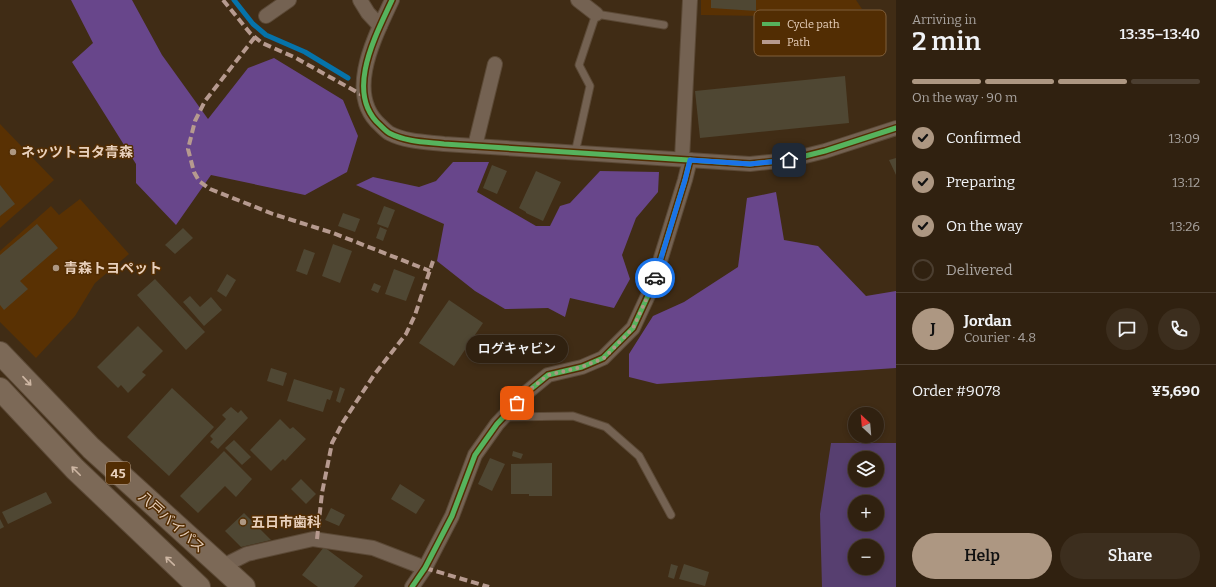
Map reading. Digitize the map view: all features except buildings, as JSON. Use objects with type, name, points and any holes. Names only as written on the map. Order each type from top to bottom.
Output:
[{"type":"highway","name":"八戸バイパス","points":[[0,353],[90,448],[244,587]]},
{"type":"highway","name":"八戸バイパス","points":[[0,388],[75,470],[189,585]]},
{"type":"street","points":[[266,16],[289,0]]},
{"type":"street","points":[[360,0],[368,13],[380,26]]},
{"type":"street","points":[[392,0],[380,26],[366,68],[362,87],[367,107],[374,120],[389,133],[409,140],[474,146],[750,164],[789,160],[825,151],[896,128]]},
{"type":"street","points":[[578,0],[596,14]]},
{"type":"street","points":[[412,587],[425,568],[452,516],[475,455],[503,417],[526,393],[548,375],[582,367],[604,358],[633,328],[652,287],[685,180],[690,0]]},
{"type":"street","points":[[474,146],[495,64]]},
{"type":"street","points":[[221,567],[247,554],[313,539],[373,548],[425,568]]},
{"type":"lane","points":[[575,153],[590,86],[579,66],[596,14],[664,24]]},
{"type":"lane","points":[[503,417],[573,416],[606,427],[639,456],[671,515]]},
{"type":"shaded area","points":[[71,0],[132,0],[162,55],[208,119],[248,68],[274,58],[343,100],[358,136],[347,172],[305,195],[211,175],[176,225],[136,183],[136,164],[72,62],[93,43]]},
{"type":"shaded area","points":[[701,0],[856,0],[862,9],[754,10],[754,16],[701,15]]},
{"type":"shaded area","name":"ネッツトヨタ青森","points":[[0,124],[54,180],[0,228]]},
{"type":"shaded area","points":[[453,162],[489,162],[477,192],[536,226],[550,226],[560,206],[570,203],[600,171],[659,172],[658,192],[636,218],[622,255],[630,279],[614,308],[570,298],[565,317],[548,308],[505,309],[475,291],[437,261],[444,224],[356,185],[373,177],[419,187],[436,181]]},
{"type":"shaded area","points":[[776,192],[784,240],[818,246],[866,296],[896,291],[896,368],[657,384],[629,377],[629,354],[653,316],[684,302],[738,267],[747,198]]},
{"type":"shaded area","name":"青森トヨペット","points":[[80,199],[129,254],[95,283],[75,316],[36,358],[0,322],[0,251],[51,206],[59,215]]},
{"type":"shaded area","points":[[831,443],[896,443],[896,587],[822,587],[820,514]]},
{"type":"waterway","points":[[234,0],[253,24],[266,35],[305,52],[348,78]]},
{"type":"marked path","points":[[223,0],[250,33],[262,43],[294,57],[364,96]]},
{"type":"marked path","points":[[255,37],[205,101],[195,121],[188,149],[194,172],[199,181],[210,189],[273,214],[333,233],[430,271]]},
{"type":"marked path","points":[[317,539],[322,493],[332,443],[343,422],[374,375],[406,334],[415,315],[433,261]]},
{"type":"marked path","points":[[425,568],[489,587]]},
{"type":"cycle path","points":[[392,0],[378,30],[366,64],[364,97],[370,112],[380,125],[389,133],[402,138],[444,144],[750,164],[789,160],[825,151],[896,128]]},
{"type":"cycle path","points":[[412,587],[425,568],[452,516],[475,455],[497,424],[526,393],[548,375],[582,367],[603,358],[633,328],[652,287],[690,160]]},
{"type":"way so far","points":[[517,403],[526,393],[548,375],[582,367],[604,358],[633,328],[655,278]]},
{"type":"place","name":"ネッツトヨタ青森","points":[[13,152]]},
{"type":"place","name":"青森トヨペット","points":[[56,268]]},
{"type":"place","name":"ログキャビン","points":[[517,403]]},
{"type":"place","name":"五日市歯科","points":[[243,522]]},
{"type":"route","points":[[655,278],[690,160],[750,164],[789,160]]}]
